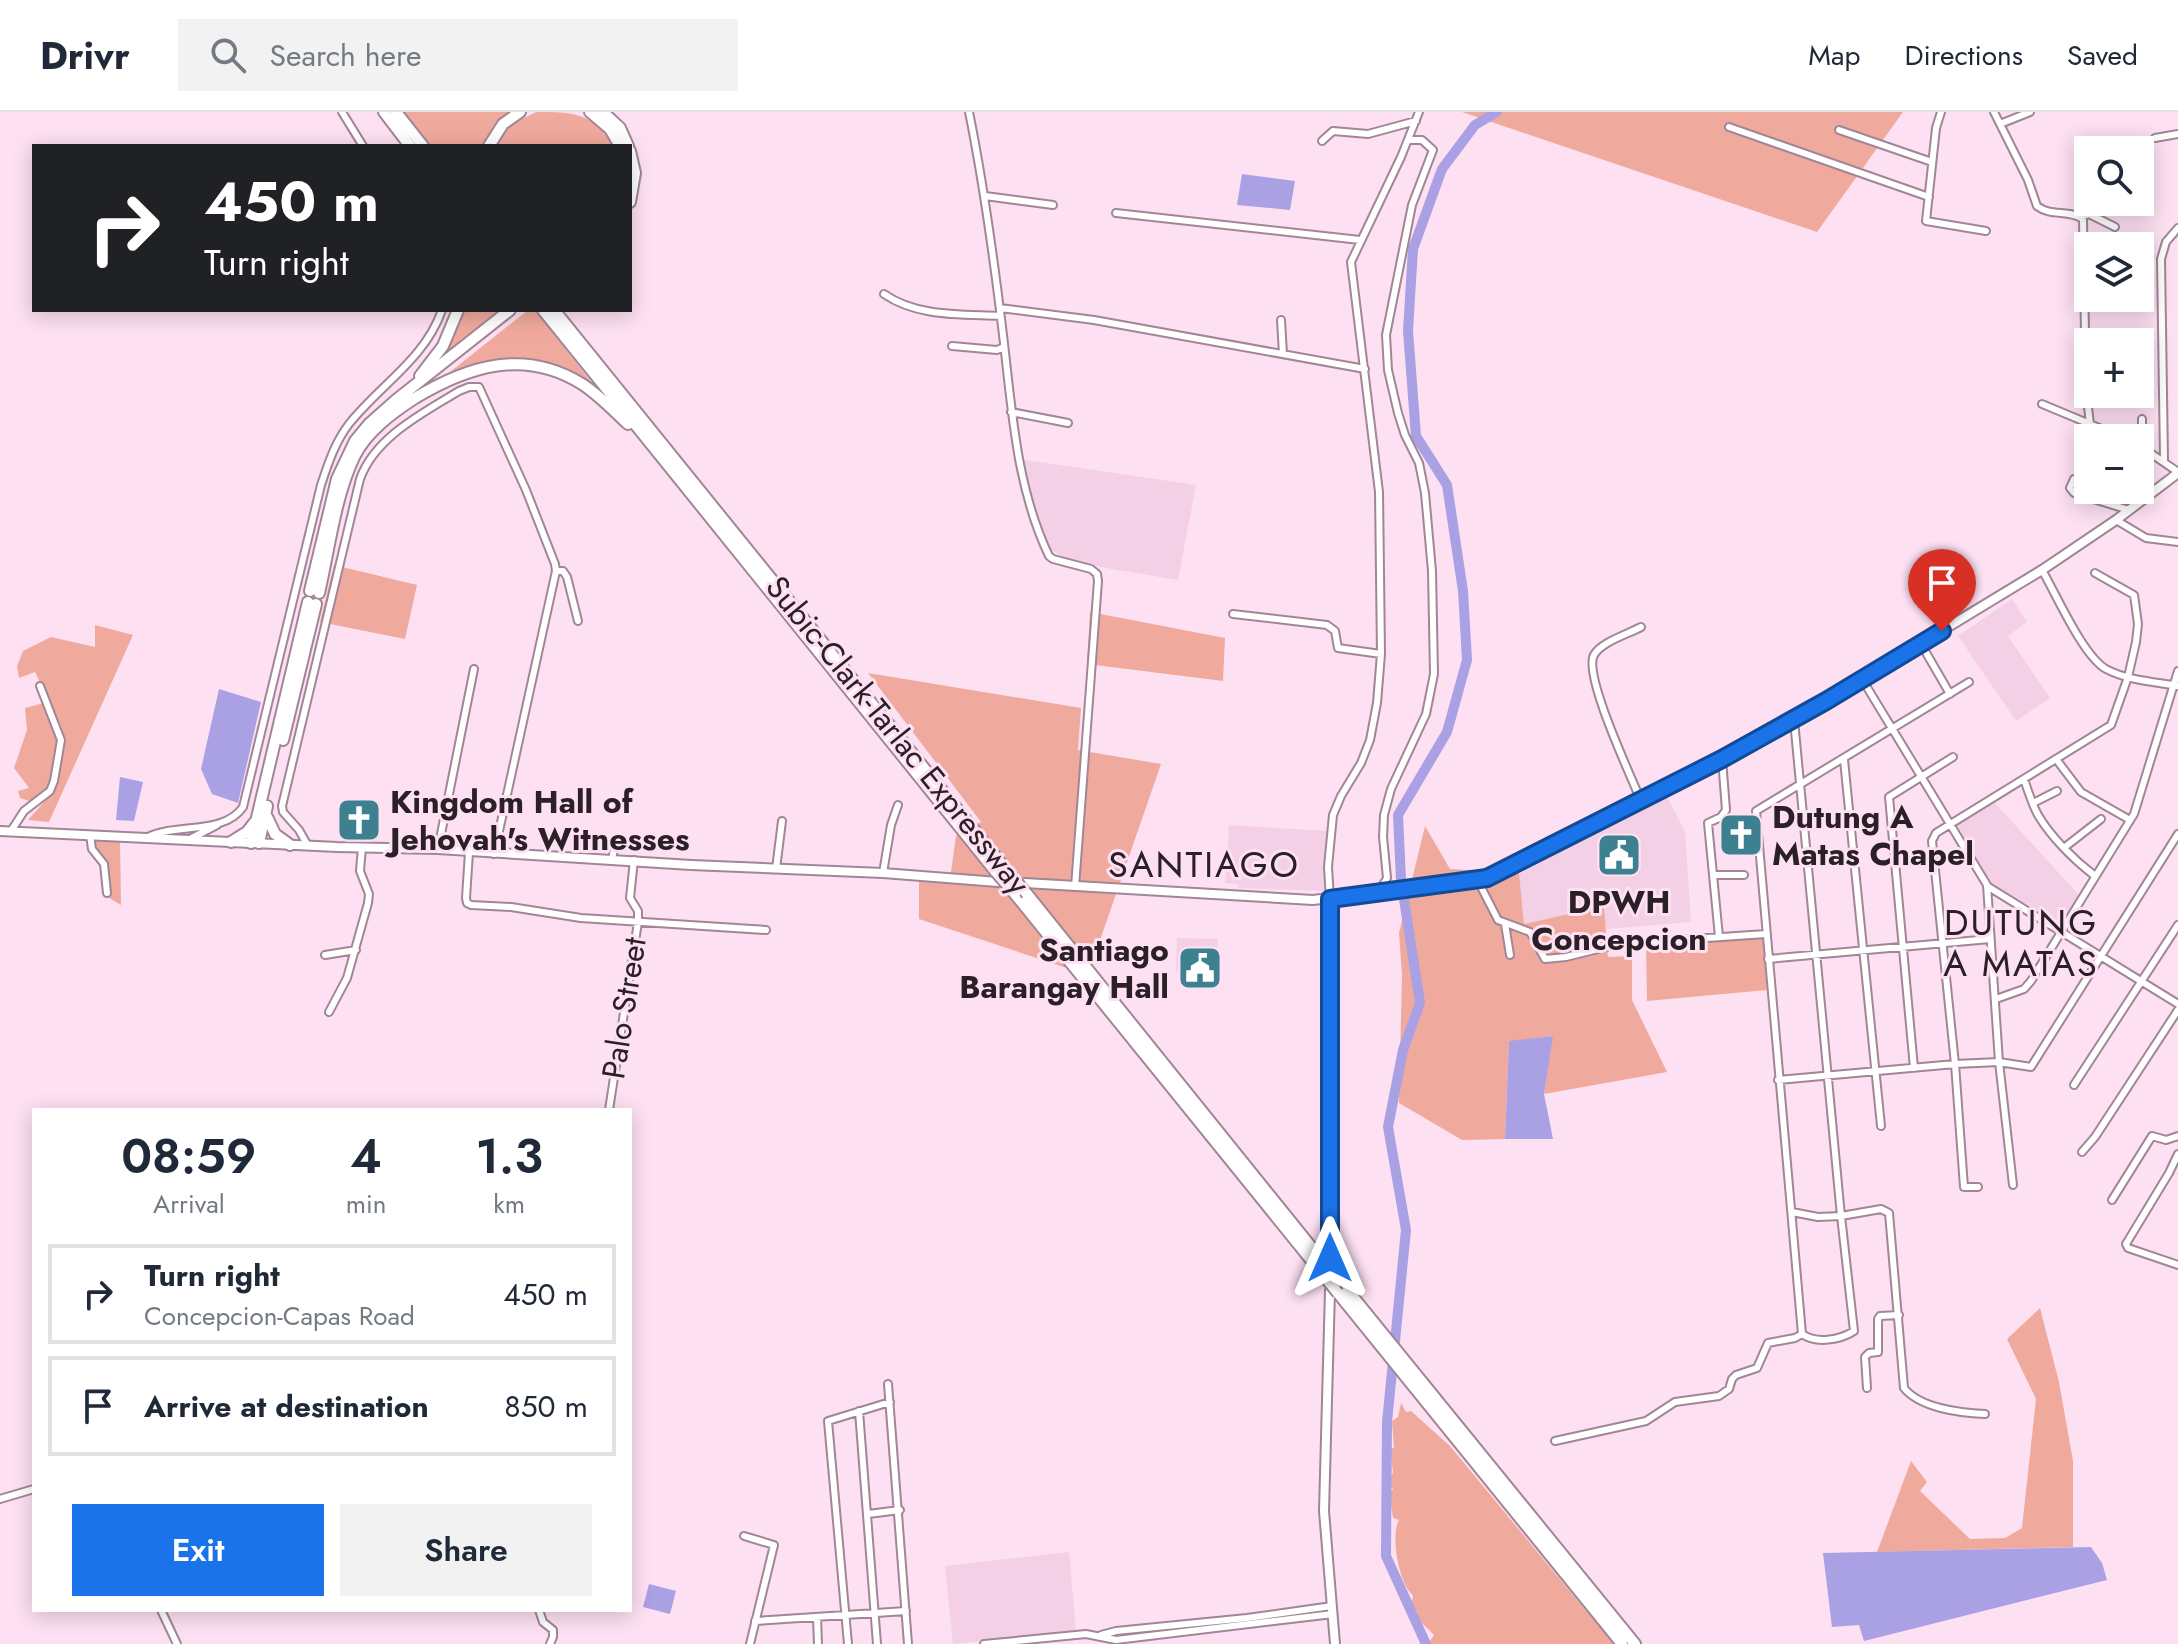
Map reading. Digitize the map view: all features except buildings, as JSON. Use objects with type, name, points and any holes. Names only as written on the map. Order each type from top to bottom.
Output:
[{"type":"highway","points":[[384,112],[408,144]]},
{"type":"highway","points":[[396,112],[421,144]]},
{"type":"highway","points":[[490,144],[503,124],[520,112]]},
{"type":"highway","points":[[590,112],[610,129],[619,144]]},
{"type":"highway","points":[[603,112],[620,128],[627,144]]},
{"type":"highway","points":[[632,160],[635,173],[632,190]]},
{"type":"highway","points":[[255,843],[313,598],[354,457],[362,443],[401,402],[436,358],[457,312]]},
{"type":"highway","name":"Subic-Clark-Tarlac Expressway","points":[[545,312],[997,877],[1015,894],[1359,1319],[1424,1391],[1635,1644]]},
{"type":"highway","name":"Subic-Clark-Tarlac Expressway","points":[[556,312],[1325,1258],[1336,1288],[1362,1307],[1622,1644]]},
{"type":"highway","points":[[401,402],[507,315]]},
{"type":"highway","points":[[401,402],[469,370],[494,365],[525,365],[551,371],[579,383],[603,400],[654,447]]},
{"type":"highway","points":[[231,842],[251,828],[263,810]]},
{"type":"highway","points":[[263,810],[270,828],[290,845]]},
{"type":"main road","points":[[1026,889],[1075,887],[1330,899],[1478,881],[1551,848],[1794,720],[2042,570],[2116,520],[2178,472]]},
{"type":"main road","points":[[0,831],[997,877]]},
{"type":"main road","points":[[1325,1258],[1330,899]]},
{"type":"main road","points":[[1335,1644],[1324,1511],[1336,1288]]},
{"type":"street","points":[[342,112],[362,144]]},
{"type":"street","points":[[969,112],[985,196],[1011,412],[1020,461],[1047,553],[1053,559],[1091,569],[1097,574],[1075,887]]},
{"type":"street","points":[[1330,899],[1328,867],[1333,815],[1370,740],[1381,654],[1380,502],[1351,267],[1360,240],[1419,112]]},
{"type":"street","points":[[1941,112],[1936,128],[1926,221],[1986,231]]},
{"type":"street","points":[[1994,112],[2028,180],[2037,206],[2053,214],[2075,214],[2081,217],[2085,225],[2086,390],[2090,424],[2042,404]]},
{"type":"street","points":[[2000,124],[2030,112]]},
{"type":"street","points":[[1322,141],[1333,131],[1368,134],[1416,121]]},
{"type":"street","points":[[1729,127],[1929,197]]},
{"type":"street","points":[[1839,130],[1932,162]]},
{"type":"street","points":[[2155,138],[2178,134]]},
{"type":"street","points":[[1382,892],[1387,878],[1384,815],[1391,789],[1426,714],[1434,674],[1432,571],[1425,493],[1419,463],[1398,413],[1388,370],[1386,335],[1412,205],[1433,150],[1422,140],[1408,140]]},
{"type":"street","points":[[985,196],[1053,205]]},
{"type":"street","points":[[1116,213],[1360,240]]},
{"type":"street","points":[[2081,217],[2089,214],[2115,227]]},
{"type":"street","points":[[2164,461],[2161,259],[2166,242],[2178,228]]},
{"type":"street","points":[[884,294],[901,305],[916,309],[1094,320],[1365,369]]},
{"type":"street","points":[[188,840],[240,811],[246,799],[321,485],[334,448],[345,429],[370,400],[419,352],[434,330],[441,312]]},
{"type":"street","points":[[1281,320],[1283,354]]},
{"type":"street","points":[[952,346],[997,350],[1004,347]]},
{"type":"street","points":[[308,846],[283,812],[282,806],[364,467],[394,434],[459,391],[479,387],[526,490],[556,571],[494,854]]},
{"type":"street","points":[[1011,412],[1068,423]]},
{"type":"street","points":[[2142,419],[2142,424]]},
{"type":"street","points":[[2154,455],[2178,472]]},
{"type":"street","points":[[2074,479],[2070,488],[2074,493]]},
{"type":"street","points":[[2110,504],[2129,510]]},
{"type":"street","points":[[2116,520],[2146,538],[2178,542]]},
{"type":"street","points":[[2042,570],[2097,663],[2128,677],[2175,686]]},
{"type":"street","points":[[556,571],[563,571],[567,577],[578,621]]},
{"type":"street","points":[[1978,1187],[1964,1187],[1932,841],[1936,833],[2111,725],[2128,677],[2138,624],[2136,600],[2131,593],[2095,573]]},
{"type":"street","points":[[1233,614],[1327,625],[1335,631],[1338,648],[1381,654]]},
{"type":"street","points":[[1641,627],[1598,650],[1591,669],[1612,732],[1641,801]]},
{"type":"street","points":[[1921,644],[1950,694]]},
{"type":"street","points":[[438,849],[474,669]]},
{"type":"street","points":[[1996,999],[2024,989],[2130,820],[2141,794],[2178,671]]},
{"type":"street","points":[[1862,679],[1987,885],[1999,1062],[2013,1185]]},
{"type":"street","points":[[1802,1334],[1756,811],[1969,682]]},
{"type":"street","points":[[11,831],[18,818],[50,791],[54,781],[60,733],[40,686]]},
{"type":"street","points":[[1794,720],[1854,1331],[1833,1339],[1817,1340],[1802,1334]]},
{"type":"street","points":[[1914,1068],[1889,797],[1953,757]]},
{"type":"street","points":[[1698,827],[1721,817],[1726,810],[1722,759]]},
{"type":"street","points":[[2056,759],[2081,792],[2130,820]]},
{"type":"street","points":[[1844,760],[1881,1126]]},
{"type":"street","points":[[2024,779],[2039,817],[2080,865],[2095,876]]},
{"type":"street","points":[[2033,803],[2057,791]]},
{"type":"street","points":[[883,873],[891,825],[898,805]]},
{"type":"street","points":[[2065,847],[2101,819]]},
{"type":"street","points":[[776,869],[782,821]]},
{"type":"street","points":[[145,838],[163,830],[221,823]]},
{"type":"street","points":[[1708,823],[1719,937]]},
{"type":"street","points":[[1778,1080],[1955,1064],[1999,1062],[2026,1068],[2034,1064],[2178,834]]},
{"type":"street","points":[[90,835],[92,849],[104,864],[107,893]]},
{"type":"street","points":[[612,860],[616,838]]},
{"type":"street","points":[[329,1012],[330,1006],[337,1000],[356,950],[356,938],[369,894],[360,871],[362,847]]},
{"type":"street","points":[[469,852],[466,898],[469,904],[638,922],[766,930]]},
{"type":"street","name":"Palo Street","points":[[609,1108],[638,922],[636,905],[630,898],[634,860]]},
{"type":"street","points":[[1713,875],[1744,875]]},
{"type":"street","points":[[1478,881],[1494,915],[1505,924],[1530,932],[1542,956],[1549,959],[1618,944],[1766,934]]},
{"type":"street","points":[[1987,885],[2178,1004]]},
{"type":"street","points":[[1505,924],[1510,955]]},
{"type":"street","points":[[2074,1085],[2178,925]]},
{"type":"street","points":[[1768,959],[1990,939]]},
{"type":"street","points":[[325,955],[356,950]]},
{"type":"street","points":[[2082,1152],[2178,1010]]},
{"type":"street","points":[[2112,1200],[2152,1136],[2163,1140],[2178,1137]]},
{"type":"street","points":[[2178,1154],[2126,1246],[2178,1265]]},
{"type":"street","points":[[1792,1212],[1818,1217],[1881,1209],[1889,1213],[1904,1388],[1921,1401],[1985,1414]]},
{"type":"street","points":[[1867,1388],[1865,1357],[1878,1352],[1878,1319],[1880,1316],[1899,1315]]},
{"type":"street","points":[[1555,1441],[1646,1421],[1675,1402],[1719,1396],[1729,1389],[1736,1375],[1757,1368],[1768,1343],[1802,1334]]},
{"type":"street","points":[[888,1384],[908,1644]]},
{"type":"street","points":[[848,1644],[828,1421],[890,1402]]},
{"type":"street","points":[[859,1411],[877,1644]]},
{"type":"street","points":[[0,1499],[32,1490]]},
{"type":"street","points":[[868,1514],[900,1510]]},
{"type":"street","points":[[744,1536],[774,1545],[750,1644]]},
{"type":"street","points":[[1098,1636],[1116,1631],[1333,1610]]},
{"type":"street","points":[[984,1644],[1069,1635],[1098,1636],[1117,1642],[1333,1610]]},
{"type":"street","points":[[755,1621],[906,1611]]},
{"type":"street","points":[[162,1612],[177,1644]]},
{"type":"street","points":[[540,1612],[543,1622],[553,1630],[550,1644]]},
{"type":"street","points":[[817,1617],[818,1644]]},
{"type":"street","points":[[1116,1631],[1117,1642]]},
{"type":"shaded area","points":[[403,112],[513,112],[495,127],[484,144],[428,144]]},
{"type":"shaded area","points":[[536,112],[571,114],[598,126],[612,144],[497,144],[512,124]]},
{"type":"shaded area","points":[[1462,112],[1903,112],[1817,232]]},
{"type":"shaded area","points":[[1242,174],[1295,181],[1290,210],[1237,205]]},
{"type":"shaded area","points":[[461,312],[501,312],[441,361],[439,359]]},
{"type":"shaded area","points":[[525,312],[537,312],[599,392],[581,379],[493,361],[450,372]]},
{"type":"shaded area","points":[[1013,458],[1196,485],[1178,580],[1106,568],[1063,557],[1049,548]]},
{"type":"shaded area","points":[[334,565],[417,585],[405,639],[320,622]]},
{"type":"shaded area","points":[[2012,599],[2027,622],[2008,636],[2050,698],[2016,721],[1958,636]]},
{"type":"shaded area","points":[[1090,612],[1225,638],[1223,681],[1087,664]]},
{"type":"shaded area","points":[[95,625],[133,635],[49,822],[28,820],[52,793],[61,762],[62,728],[35,672],[19,678],[17,666],[23,651],[51,637],[95,647]]},
{"type":"shaded area","points":[[868,673],[1081,708],[1078,750],[1161,764],[1088,975],[919,919],[919,881],[951,872],[956,836],[981,822]]},
{"type":"shaded area","points":[[219,689],[261,702],[238,803],[212,794],[201,769]]},
{"type":"shaded area","points":[[44,703],[58,736],[51,783],[47,791],[32,802],[20,798],[18,791],[29,788],[14,768],[27,730],[25,708]]},
{"type":"shaded area","points":[[120,777],[143,782],[134,821],[116,820]]},
{"type":"shaded area","name":"DPWH Concepcion","points":[[1666,795],[1685,831],[1691,922],[1606,929],[1604,906],[1524,924],[1519,874]]},
{"type":"shaded area","points":[[1994,802],[2079,895],[2060,923],[1992,884],[1958,827],[1958,823]]},
{"type":"shaded area","points":[[1229,825],[1327,831],[1324,891],[1238,888],[1238,884],[1225,883]]},
{"type":"shaded area","points":[[1425,826],[1450,869],[1519,873],[1524,924],[1604,906],[1608,957],[1632,956],[1632,1000],[1667,1072],[1544,1094],[1552,1036],[1509,1042],[1505,1139],[1462,1140],[1399,1103],[1402,975],[1399,933]]},
{"type":"shaded area","points":[[95,839],[120,841],[121,905],[109,898],[107,863],[96,850]]},
{"type":"shaded area","points":[[1763,936],[1767,990],[1647,1001],[1646,945]]},
{"type":"shaded area","points":[[1177,938],[1218,939],[1217,972],[1176,971]]},
{"type":"shaded area","points":[[1553,1036],[1544,1094],[1553,1139],[1505,1139],[1509,1041]]},
{"type":"shaded area","points":[[2040,1308],[2059,1382],[2073,1461],[2073,1547],[1877,1552],[1911,1461],[1927,1482],[1920,1491],[1970,1539],[2005,1538],[2022,1528],[2036,1399],[2007,1339]]},
{"type":"shaded area","points":[[1401,1403],[1406,1412],[1411,1411],[1450,1446],[1587,1612],[1593,1613],[1615,1644],[1428,1644],[1434,1635],[1415,1616],[1418,1614],[1412,1602],[1413,1595],[1400,1571],[1395,1537],[1399,1520],[1393,1518],[1389,1493],[1393,1489],[1389,1484],[1393,1472],[1390,1449],[1394,1448],[1392,1421],[1398,1417]]},
{"type":"shaded area","points":[[2091,1547],[2102,1563],[2107,1580],[1864,1641],[1859,1625],[1832,1627],[1823,1553]]},
{"type":"shaded area","points":[[1069,1552],[1076,1631],[953,1644],[945,1566]]},
{"type":"shaded area","points":[[649,1584],[676,1591],[670,1614],[643,1607]]},
{"type":"waterway","points":[[1426,1644],[1386,1556],[1387,1422],[1406,1230],[1388,1127],[1403,1050],[1420,1003],[1401,880],[1398,815],[1447,732],[1467,660],[1463,591],[1447,485],[1416,436],[1408,331],[1413,249],[1442,169],[1475,125],[1497,112]]},
{"type":"place","name":"Kingdom Hall of Jehovah's Witnesses","points":[[359,820]]},
{"type":"place","name":"Dutung A Matas Chapel","points":[[1741,835]]},
{"type":"place","name":"DPWH Concepcion","points":[[1619,855]]},
{"type":"place","name":"Santiago Barangay Hall","points":[[1200,968]]},
{"type":"district","name":"SANTIAGO","points":[[1204,864]]},
{"type":"district","name":"DUTUNG A MATAS","points":[[2021,942]]},
{"type":"route","points":[[1330,1258],[1330,899],[1487,878],[1722,759],[1942,631]]}]
